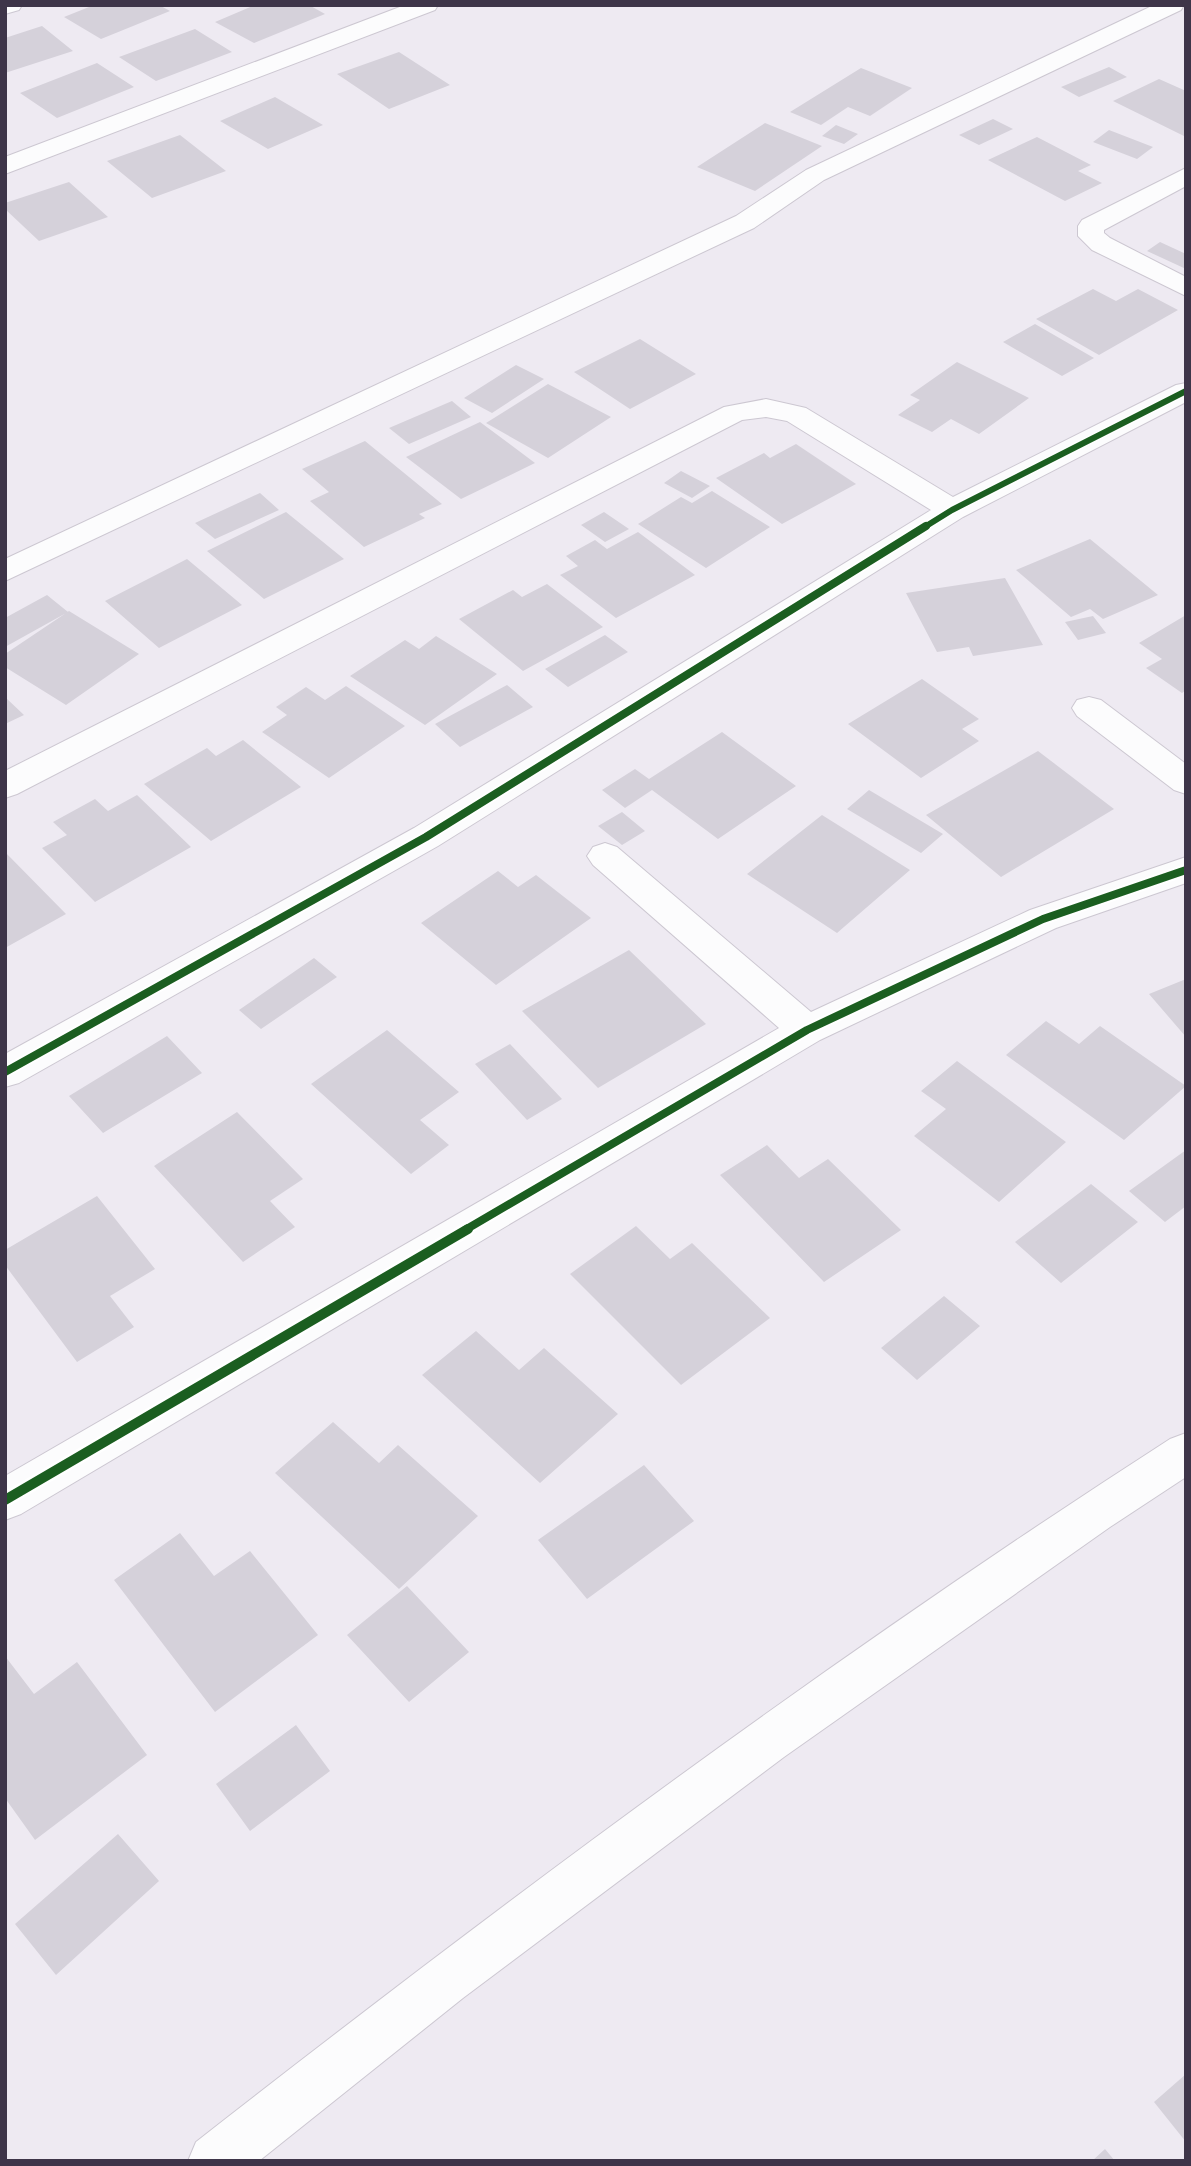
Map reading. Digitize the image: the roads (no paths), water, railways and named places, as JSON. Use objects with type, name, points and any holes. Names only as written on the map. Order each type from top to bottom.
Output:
[{"type":"street","points":[[5,8],[11,5]]},
{"type":"street","points":[[5,166],[427,5]]},
{"type":"street","points":[[5,571],[745,222],[815,175],[1174,5]]},
{"type":"street","points":[[1186,176],[1091,226],[1091,236],[1101,244],[1186,288]]},
{"type":"street","points":[[5,1072],[426,837],[952,510],[1186,391]]},
{"type":"street","points":[[5,786],[734,413],[766,408],[796,414],[952,510]]},
{"type":"street","points":[[1088,708],[1186,782]]},
{"type":"street","points":[[605,856],[807,1030]]},
{"type":"street","points":[[5,1500],[807,1030],[1043,919],[1186,870]]},
{"type":"street","points":[[215,2161],[435,1988],[767,1740],[1063,1534],[1186,1453]]}]
